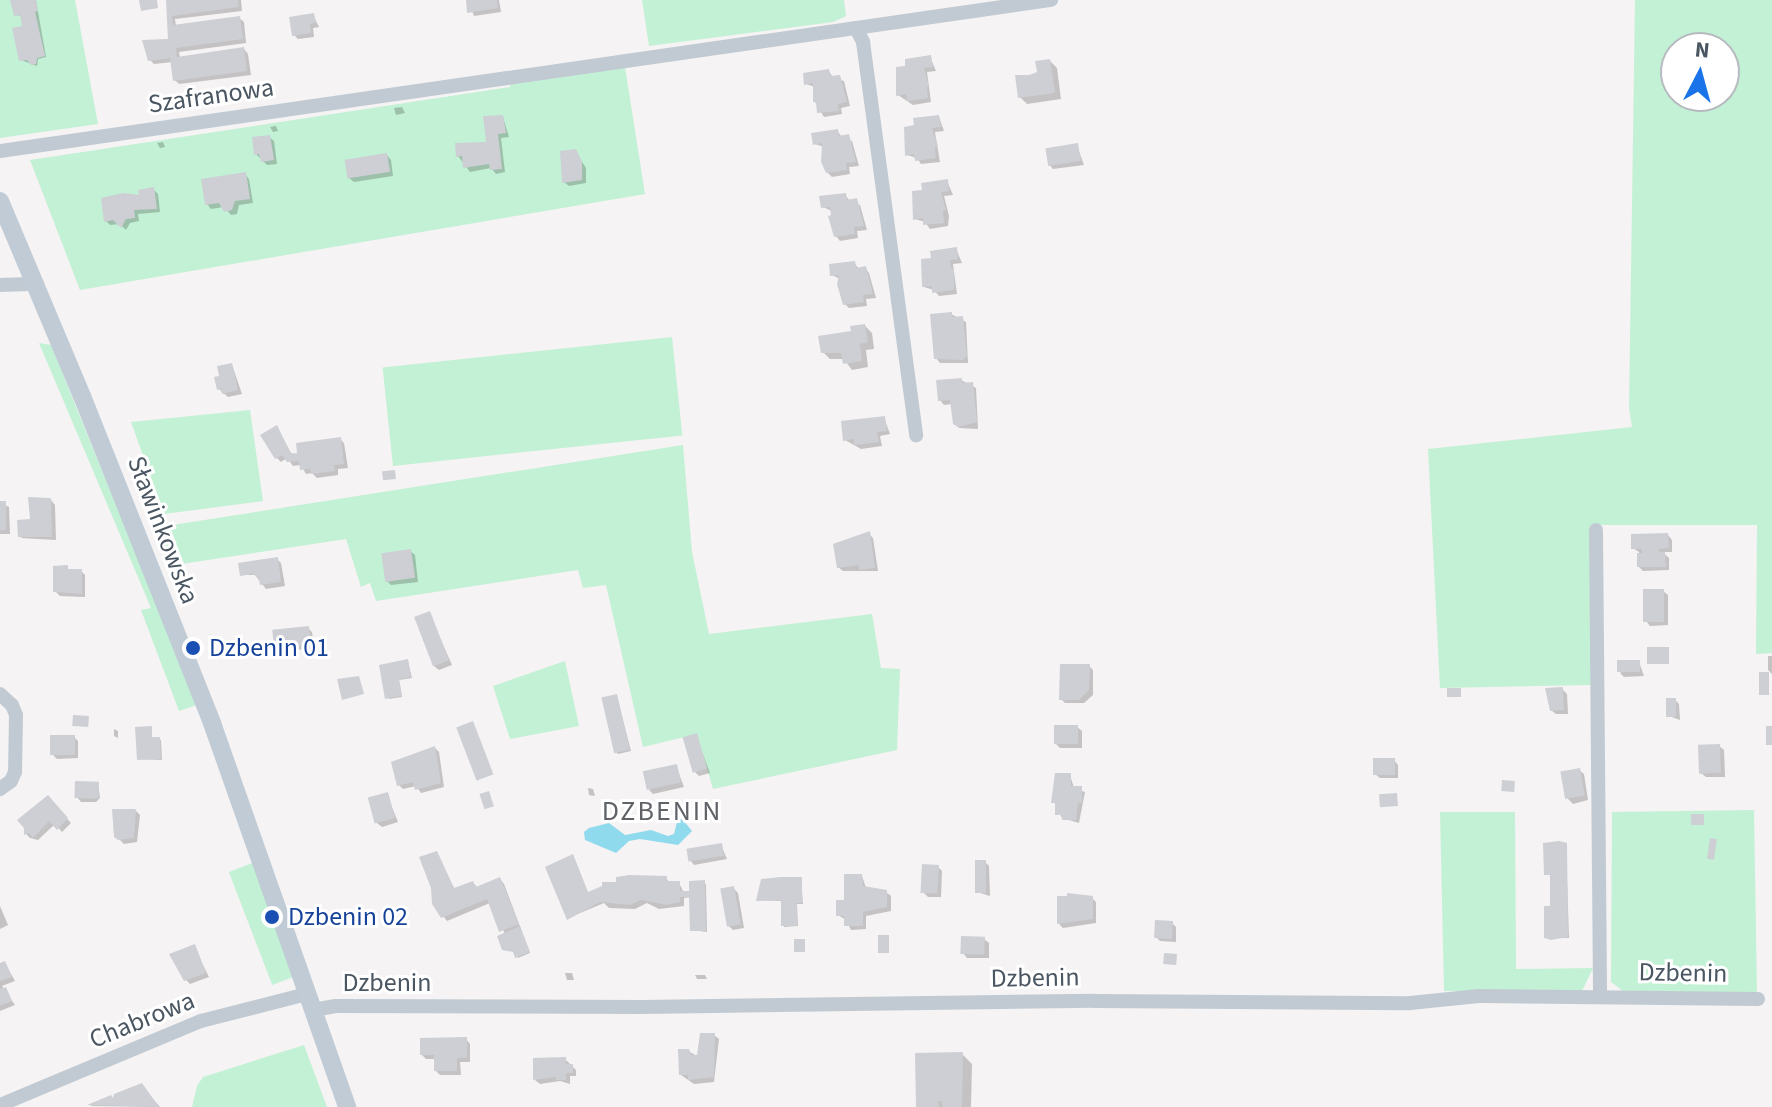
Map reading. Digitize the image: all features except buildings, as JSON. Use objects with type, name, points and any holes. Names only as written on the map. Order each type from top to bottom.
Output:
[{"type":"street","name":"Szafranowa","points":[[0,151],[1051,0]]},
{"type":"street","points":[[856,28],[863,42],[916,435]]},
{"type":"street","name":"Sławinkowska","points":[[0,201],[37,284],[210,717],[347,1107]]},
{"type":"street","points":[[0,285],[37,284]]},
{"type":"street","points":[[1596,530],[1600,996]]},
{"type":"street","points":[[0,694],[12,705],[16,715],[15,772],[11,781],[0,789]]},
{"type":"street","name":"Dzbenin","points":[[310,1002],[336,1006],[642,1007],[1095,1001],[1410,1003],[1479,996],[1758,999]]},
{"type":"street","name":"Chabrowa","points":[[0,1105],[201,1021],[310,1002]]},
{"type":"green space","points":[[0,0],[75,0],[98,124],[0,138]]},
{"type":"green space","points":[[642,0],[844,0],[846,16],[833,22],[649,46]]},
{"type":"green space","points":[[1635,0],[1772,0],[1772,653],[1756,654],[1757,525],[1591,525],[1593,685],[1440,688],[1428,449],[1632,427],[1629,408]]},
{"type":"green space","points":[[625,67],[645,194],[80,290],[30,160],[510,87],[510,82]]},
{"type":"green space","points":[[672,337],[682,435],[393,466],[383,367]]},
{"type":"green space","points":[[39,343],[51,345],[197,705],[179,711],[141,610],[151,608]]},
{"type":"green space","points":[[250,410],[263,501],[164,514],[131,422]]},
{"type":"green space","points":[[683,445],[692,552],[709,634],[872,614],[881,668],[900,669],[897,750],[713,789],[697,734],[643,747],[606,585],[583,588],[578,570],[376,601],[370,583],[361,587],[346,539],[168,566],[159,540],[158,532],[166,526]]},
{"type":"green space","points":[[565,661],[579,726],[510,739],[493,686]]},
{"type":"green space","points":[[1754,810],[1757,994],[1623,991],[1611,982],[1612,812]]},
{"type":"green space","points":[[1440,812],[1515,812],[1516,969],[1593,968],[1582,991],[1444,991]]},
{"type":"green space","points":[[255,862],[298,975],[272,985],[229,872]]},
{"type":"green space","points":[[304,1045],[327,1107],[192,1107],[197,1086],[203,1077]]},
{"type":"water","points":[[678,818],[692,831],[678,845],[640,839],[629,841],[616,853],[585,840],[584,832],[589,828],[609,823],[625,835],[651,830],[668,836],[674,834]]},
{"type":"place","name":"Dzbenin 01","points":[[193,648]]},
{"type":"place","name":"Dzbenin 02","points":[[272,917]]},
{"type":"district","name":"DZBENIN","points":[[662,811]]}]
